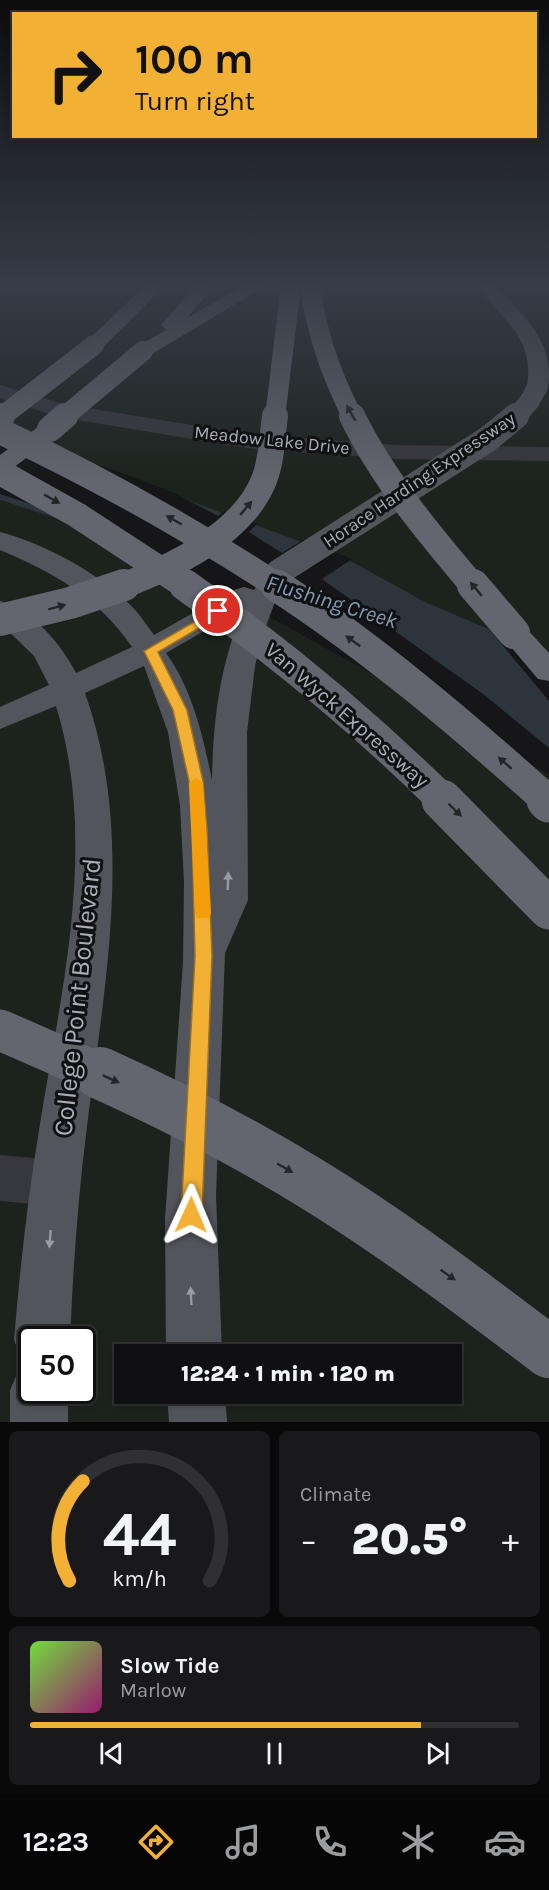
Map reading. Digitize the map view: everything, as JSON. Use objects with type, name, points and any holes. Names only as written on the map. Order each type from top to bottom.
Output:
[{"type":"highway","points":[[0,418],[87,350]]},
{"type":"highway","points":[[0,620],[60,606],[140,578],[209,542],[241,514],[255,497],[268,466],[283,350]]},
{"type":"highway","points":[[323,350],[343,398],[368,443],[405,499],[452,561],[549,672]]},
{"type":"highway","points":[[0,466],[96,393],[143,351]]},
{"type":"highway","points":[[0,431],[119,489],[183,525],[260,575],[383,662],[480,741],[549,802]]},
{"type":"highway","name":"Van Wyck Expressway","points":[[0,472],[129,546],[241,626],[320,688],[457,812],[549,909]]},
{"type":"highway","points":[[0,1030],[165,1103],[306,1180],[466,1288],[549,1352]]},
{"type":"main road","name":"Horace Harding Expressway","points":[[245,607],[264,593],[279,572],[495,434],[526,407],[538,386],[540,360],[536,350]]},
{"type":"main road","points":[[0,540],[53,563],[128,618],[151,651],[180,710],[196,781],[203,889],[204,956],[192,1175],[190,1275],[193,1344]]},
{"type":"main road","points":[[0,719],[68,691],[245,607]]},
{"type":"main road","points":[[204,956],[228,901],[231,703],[245,607]]},
{"type":"main road","name":"College Point Boulevard","points":[[0,610],[23,628],[51,656],[68,691],[87,759],[94,835],[94,881],[87,952],[55,1183],[43,1326]]},
{"type":"main road","points":[[39,1404],[39,1422]]},
{"type":"main road","points":[[197,1404],[198,1422]]},
{"type":"street","name":"Meadow Lake Drive","points":[[0,391],[59,410],[247,441],[397,452],[549,454]]},
{"type":"street","points":[[0,1178],[55,1183]]},
{"type":"shaded area","points":[[0,350],[549,350],[549,1422],[0,1422]]},
{"type":"water","points":[[0,447],[111,472],[345,558],[425,602],[549,655],[549,772]]},
{"type":"pier","points":[[0,444],[39,449],[112,469],[172,492],[218,516],[224,511],[257,524],[249,532],[282,553],[303,540],[352,559],[322,579],[483,694],[549,748],[549,775],[468,727],[124,536],[0,500]]},
{"type":"pier","points":[[486,625],[549,652],[549,701],[504,647]]},
{"type":"waterway","name":"Flushing Creek","points":[[0,497],[59,516]]},
{"type":"slow traffic","points":[[196,783],[203,913]]},
{"type":"route","points":[[191,1215],[204,956],[200,829],[196,781],[180,710],[151,651],[218,611]]}]
